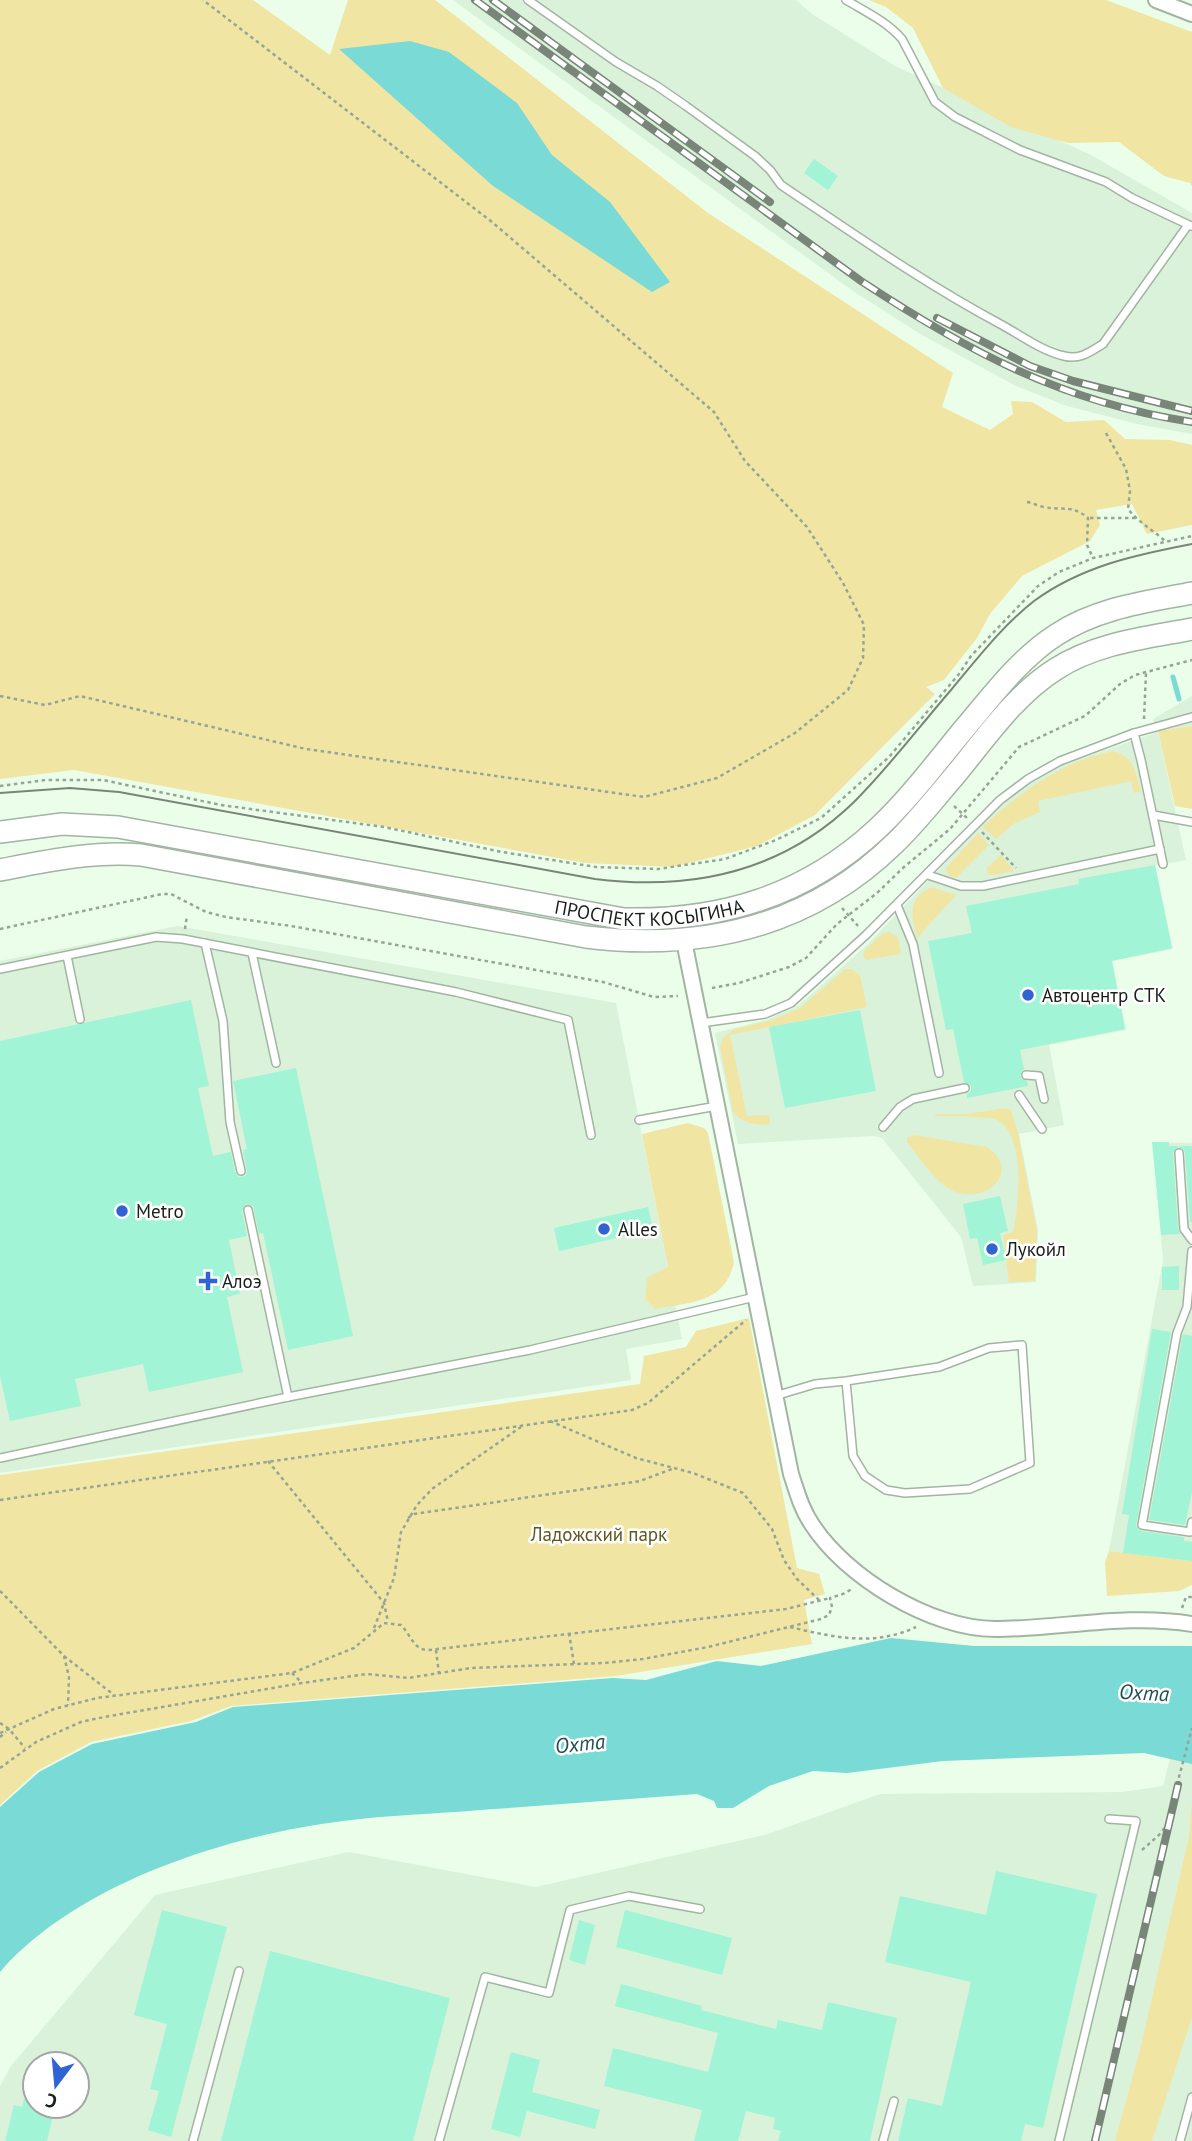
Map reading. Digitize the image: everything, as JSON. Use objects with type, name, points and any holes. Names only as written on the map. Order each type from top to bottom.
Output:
[{"type":"main road","name":"ПРОСПЕКТ КОСЫГИНА","points":[[0,832],[62,824],[118,827],[624,919],[694,917],[761,901],[793,887],[852,851],[902,803],[1019,665],[1057,634],[1100,613],[1192,593]]},
{"type":"main road","name":"ПРОСПЕКТ КОСЫГИНА","points":[[0,870],[90,855],[154,857],[586,937],[623,941],[684,941],[733,933],[803,908],[866,869],[894,845],[919,818],[1023,696],[1056,669],[1081,655],[1108,646],[1192,629]]},
{"type":"street","points":[[1156,0],[1192,14]]},
{"type":"street","points":[[684,941],[791,1474],[800,1504],[812,1526],[867,1580],[895,1600],[954,1623],[978,1628],[1158,1621],[1192,1624]]},
{"type":"lane","points":[[528,0],[616,62],[687,106],[755,156],[781,185],[920,278],[1044,348],[1066,357],[1084,357],[1103,344],[1190,225],[1132,198],[1106,182],[1020,150],[955,117],[934,102],[902,39],[886,22],[846,0]]},
{"type":"lane","points":[[700,1023],[765,1014],[791,1003],[928,875],[1000,800],[1028,779],[1060,761],[1133,733],[1192,717]]},
{"type":"lane","points":[[1133,733],[1163,864]]},
{"type":"lane","points":[[1153,815],[1192,822]]},
{"type":"lane","points":[[928,875],[961,886],[984,886],[1160,849]]},
{"type":"lane","points":[[897,905],[912,944],[939,1073]]},
{"type":"lane","points":[[0,969],[156,937],[205,943],[456,992],[568,1020],[592,1135]]},
{"type":"lane","points":[[205,943],[223,1021],[230,1122],[241,1171]]},
{"type":"lane","points":[[252,953],[276,1063]]},
{"type":"lane","points":[[67,956],[80,1018]]},
{"type":"lane","points":[[1026,1075],[1040,1076],[1044,1099]]},
{"type":"lane","points":[[883,1127],[900,1107],[913,1099],[965,1088]]},
{"type":"lane","points":[[1019,1095],[1042,1129]]},
{"type":"lane","points":[[639,1121],[717,1106]]},
{"type":"lane","points":[[1179,1153],[1184,1229],[1192,1240]]},
{"type":"lane","points":[[248,1210],[288,1397]]},
{"type":"lane","points":[[1192,1251],[1187,1307],[1177,1334],[1142,1525],[1190,1532],[1192,1522]]},
{"type":"lane","points":[[0,1458],[756,1303]]},
{"type":"lane","points":[[774,1396],[815,1384],[939,1367],[989,1349],[1022,1345],[1030,1463],[970,1489],[905,1493],[886,1490],[865,1476],[853,1456],[846,1381]]},
{"type":"lane","points":[[1059,2141],[1136,1821],[1109,1819]]},
{"type":"lane","points":[[439,2141],[485,1977],[549,1993],[570,1910],[629,1896],[700,1909]]},
{"type":"lane","points":[[193,2141],[239,1971]]},
{"type":"lane","points":[[1180,2141],[1192,2097]]},
{"type":"lane","points":[[883,2141],[894,2101]]},
{"type":"path","points":[[0,696],[45,705],[80,696],[306,749],[644,797],[718,778],[795,733],[848,690],[863,658],[864,625],[843,583],[807,527],[745,461],[714,412],[492,222],[203,0]]},
{"type":"path","points":[[1106,433],[1126,469],[1128,509],[1165,541]]},
{"type":"path","points":[[1027,502],[1046,507],[1074,508],[1088,518],[1136,518]]},
{"type":"path","points":[[1088,518],[1087,545],[1093,558]]},
{"type":"path","points":[[0,786],[46,780],[103,780],[221,805],[384,827],[502,852],[596,867],[658,869],[725,859],[755,849],[821,818],[889,757],[971,656],[1027,596],[1059,572],[1093,558],[1192,536]]},
{"type":"path","points":[[712,988],[739,983],[798,963],[811,954],[837,924],[940,839],[1019,747],[1076,722],[1120,684],[1135,675],[1192,660]]},
{"type":"path","points":[[1144,729],[1146,672]]},
{"type":"path","points":[[0,779],[6,785]]},
{"type":"path","points":[[951,804],[1026,878]]},
{"type":"path","points":[[0,929],[171,894],[206,912],[226,917],[305,928],[603,982],[653,997],[678,996]]},
{"type":"path","points":[[842,908],[866,935]]},
{"type":"path","points":[[0,1500],[623,1412],[640,1407],[756,1303]]},
{"type":"path","points":[[550,1421],[636,1458],[693,1473],[743,1493],[772,1529],[784,1560],[797,1579],[820,1600]]},
{"type":"path","points":[[373,1631],[394,1578],[399,1539],[408,1518],[432,1489],[524,1425]]},
{"type":"path","points":[[268,1461],[384,1603],[388,1622]]},
{"type":"path","points":[[408,1518],[414,1514],[640,1481],[674,1469]]},
{"type":"path","points":[[0,1735],[68,1705],[114,1695],[292,1673],[354,1648],[388,1622],[401,1625],[421,1650],[436,1650],[786,1609],[843,1594],[867,1580]]},
{"type":"path","points":[[0,1591],[64,1656],[114,1695]]},
{"type":"path","points":[[1182,1609],[1186,1597],[1192,1597]]},
{"type":"path","points":[[0,1768],[26,1748],[81,1722],[367,1674],[408,1678],[471,1668],[643,1659],[708,1647],[828,1615],[832,1606],[830,1598]]},
{"type":"path","points":[[788,1627],[829,1637],[860,1640],[896,1635],[919,1626]]},
{"type":"path","points":[[569,1633],[574,1664]]},
{"type":"path","points":[[436,1650],[439,1675]]},
{"type":"path","points":[[64,1656],[68,1666],[68,1705]]},
{"type":"path","points":[[292,1673],[302,1683]]},
{"type":"path","points":[[0,1723],[26,1748]]},
{"type":"path","points":[[1145,1849],[1166,1826],[1192,1728]]},
{"type":"shaded area","points":[[453,0],[796,0],[812,14],[895,66],[1091,155],[1192,213],[1192,434],[1137,424],[1067,406],[1016,386],[922,335],[853,291]]},
{"type":"shaded area","points":[[1192,696],[1192,726],[1158,732],[1153,719]]},
{"type":"shaded area","points":[[1158,732],[1186,860],[1155,866],[1173,949],[1112,961],[1126,1030],[1049,1045],[1064,1125],[1019,1134],[1038,1230],[1036,1282],[973,1286],[961,1237],[882,1138],[873,1136],[738,1144],[715,1033],[766,1020],[799,1005],[869,943],[1002,803],[1029,784],[1062,765]]},
{"type":"shaded area","points":[[177,926],[616,1003],[682,1339],[626,1349],[631,1380],[0,1473],[0,961]]},
{"type":"shaded area","points":[[1153,1142],[1192,1143],[1192,1561],[1109,1551],[1163,1260]]},
{"type":"shaded area","points":[[1192,1673],[1192,2141],[0,2141],[0,2086],[21,2054],[21,2120],[91,2120],[91,2050],[24,2050],[155,1895],[349,1852],[536,1887],[768,1834],[880,1794],[1123,1792],[1163,1786]]},
{"type":"green space","points":[[0,0],[253,0],[330,55],[348,0],[435,0],[708,213],[953,373],[942,407],[990,430],[1013,414],[1011,401],[1032,402],[1066,422],[1104,420],[1125,439],[1170,440],[1192,445],[1192,525],[1147,534],[1132,504],[1096,510],[1100,525],[1090,541],[1022,576],[990,614],[977,638],[944,680],[926,687],[935,694],[815,815],[757,846],[673,867],[585,863],[74,770],[0,779]]},
{"type":"green space","points":[[869,0],[1106,0],[1192,32],[1192,186],[1190,183],[1164,176],[1119,142],[1068,143],[1011,127],[943,88],[913,28],[886,7]]},
{"type":"green space","points":[[1192,726],[1192,809],[1175,806],[1158,731]]},
{"type":"green space","points":[[1113,751],[1130,761],[1141,791],[1134,793],[1131,781],[1038,801],[1040,812],[1015,823],[996,839],[982,827],[1011,802],[1059,770]]},
{"type":"green space","points":[[978,833],[989,845],[956,878],[948,875],[946,868]]},
{"type":"green space","points":[[1001,855],[1014,871],[987,874],[987,868]]},
{"type":"green space","points":[[932,887],[956,895],[917,938],[913,908],[918,896]]},
{"type":"green space","points":[[889,932],[898,937],[901,954],[866,960],[864,951],[883,933]]},
{"type":"green space","points":[[845,969],[852,969],[860,976],[867,1007],[730,1035],[747,1116],[769,1115],[770,1124],[755,1124],[741,1119],[733,1112],[720,1047],[723,1038],[733,1030],[772,1020],[800,1008]]},
{"type":"green space","points":[[1006,1108],[1011,1110],[1018,1133],[1037,1231],[1035,1281],[1009,1282],[1003,1235],[1013,1232],[1018,1171],[1012,1139],[1005,1127],[990,1118],[935,1116]]},
{"type":"green space","points":[[688,1123],[704,1128],[708,1133],[734,1262],[723,1286],[704,1299],[655,1309],[645,1299],[647,1278],[668,1267],[642,1134]]},
{"type":"green space","points":[[914,1135],[987,1147],[997,1156],[1001,1175],[989,1189],[979,1193],[956,1192],[935,1177],[907,1142],[907,1138]]},
{"type":"green space","name":"Ладожский парк","points":[[749,1318],[797,1568],[819,1574],[825,1594],[804,1600],[812,1644],[616,1676],[231,1706],[191,1721],[91,1742],[37,1771],[0,1805],[0,1475],[640,1384],[644,1356],[686,1347],[696,1331]]},
{"type":"green space","points":[[1109,1551],[1192,1561],[1192,1585],[1179,1591],[1107,1596],[1105,1562]]},
{"type":"green space","points":[[1192,1801],[1192,2017],[1152,2141],[1115,2141],[1140,2050],[1189,1837]]},
{"type":"water","points":[[410,41],[449,52],[517,103],[552,155],[610,202],[670,282],[652,292],[493,186],[339,49]]},
{"type":"water","name":"Охта","points":[[891,1638],[974,1646],[1192,1646],[1192,1764],[1144,1753],[943,1761],[847,1773],[813,1771],[769,1786],[733,1808],[717,1808],[714,1801],[697,1794],[377,1817],[299,1828],[205,1851],[112,1889],[70,1913],[32,1941],[0,1972],[0,1807],[39,1772],[92,1744],[196,1722],[233,1707],[613,1678],[646,1680],[717,1661],[761,1666]]},
{"type":"building","points":[[814,159],[838,176],[828,190],[804,173]]},
{"type":"building","name":"Автоцентр СТК","points":[[1155,865],[1172,948],[1112,961],[1125,1029],[1020,1050],[1024,1069],[1020,1077],[1027,1081],[1028,1086],[967,1098],[971,1086],[964,1082],[953,1029],[946,1030],[928,941],[972,933],[966,906],[1079,884],[1078,879]]},
{"type":"building","name":"Metro","points":[[191,1000],[209,1086],[198,1088],[213,1156],[231,1152],[235,1172],[239,1177],[245,1176],[247,1172],[243,1150],[247,1149],[233,1081],[296,1068],[353,1336],[288,1350],[263,1233],[259,1234],[253,1206],[246,1204],[242,1211],[247,1236],[229,1240],[240,1294],[227,1297],[243,1372],[149,1392],[143,1364],[75,1379],[81,1406],[10,1421],[0,1376],[0,1041]]},
{"type":"building","points":[[860,1010],[876,1091],[785,1108],[769,1027]]},
{"type":"building","points":[[1152,1142],[1169,1142],[1169,1146],[1192,1146],[1192,1222],[1185,1152],[1178,1147],[1173,1153],[1180,1234],[1161,1235]]},
{"type":"building","points":[[1000,1196],[1008,1231],[1000,1233],[1006,1260],[983,1265],[977,1238],[970,1239],[963,1204]]},
{"type":"building","name":"Alles","points":[[648,1207],[653,1230],[559,1251],[554,1228]]},
{"type":"building","points":[[1179,1266],[1179,1290],[1162,1290],[1162,1267]]},
{"type":"building","points":[[1152,1329],[1171,1332],[1136,1526],[1141,1531],[1184,1537],[1184,1541],[1192,1542],[1192,1561],[1123,1553],[1129,1515],[1122,1514]]},
{"type":"building","points":[[1183,1334],[1192,1336],[1192,1492],[1185,1525],[1149,1520]]},
{"type":"building","points":[[996,1871],[1097,1894],[1043,2128],[1025,2124],[1021,2141],[898,2141],[908,2098],[942,2106],[971,1982],[885,1962],[900,1896],[986,1915]]},
{"type":"building","points":[[162,1910],[227,1927],[171,2137],[148,2130],[159,2091],[150,2089],[167,2024],[134,2015]]},
{"type":"building","points":[[625,1910],[732,1938],[722,1975],[616,1947]]},
{"type":"building","points":[[579,1920],[595,1925],[585,1965],[569,1960]]},
{"type":"building","points":[[270,1951],[450,1998],[413,2141],[221,2141]]},
{"type":"building","points":[[621,1984],[702,2006],[701,2010],[776,2029],[778,2020],[822,2030],[828,2002],[897,2018],[870,2141],[778,2141],[781,2131],[773,2129],[775,2118],[746,2111],[738,2141],[694,2141],[702,2110],[604,2086],[613,2048],[708,2072],[718,2033],[615,2006]]},
{"type":"building","points":[[511,2052],[540,2060],[532,2092],[600,2110],[595,2129],[527,2111],[520,2137],[491,2129]]},
{"type":"building","points":[[14,2105],[21,2107],[21,2120],[52,2120],[47,2141],[5,2141]]},
{"type":"waterway","points":[[1173,677],[1179,699]]},
{"type":"tram line","points":[[0,793],[70,788],[119,792],[595,879],[666,882],[701,878],[766,860],[797,845],[826,826],[867,789],[990,643],[1034,601],[1090,570],[1192,544]]},
{"type":"railway","points":[[475,0],[861,281],[940,330],[1018,371],[1059,387],[1101,402],[1192,422]]},
{"type":"railway","points":[[493,0],[770,202]]},
{"type":"railway","points":[[937,318],[1030,366],[1073,381],[1192,411]]},
{"type":"railway","points":[[1095,2141],[1178,1785]]},
{"type":"place","name":"Автоцентр СТК","points":[[1028,995]]},
{"type":"place","name":"Metro","points":[[122,1211]]},
{"type":"place","name":"Alles","points":[[604,1229]]},
{"type":"place","name":"Лукойл","points":[[992,1249]]},
{"type":"place","name":"Алоэ","points":[[208,1281]]}]
